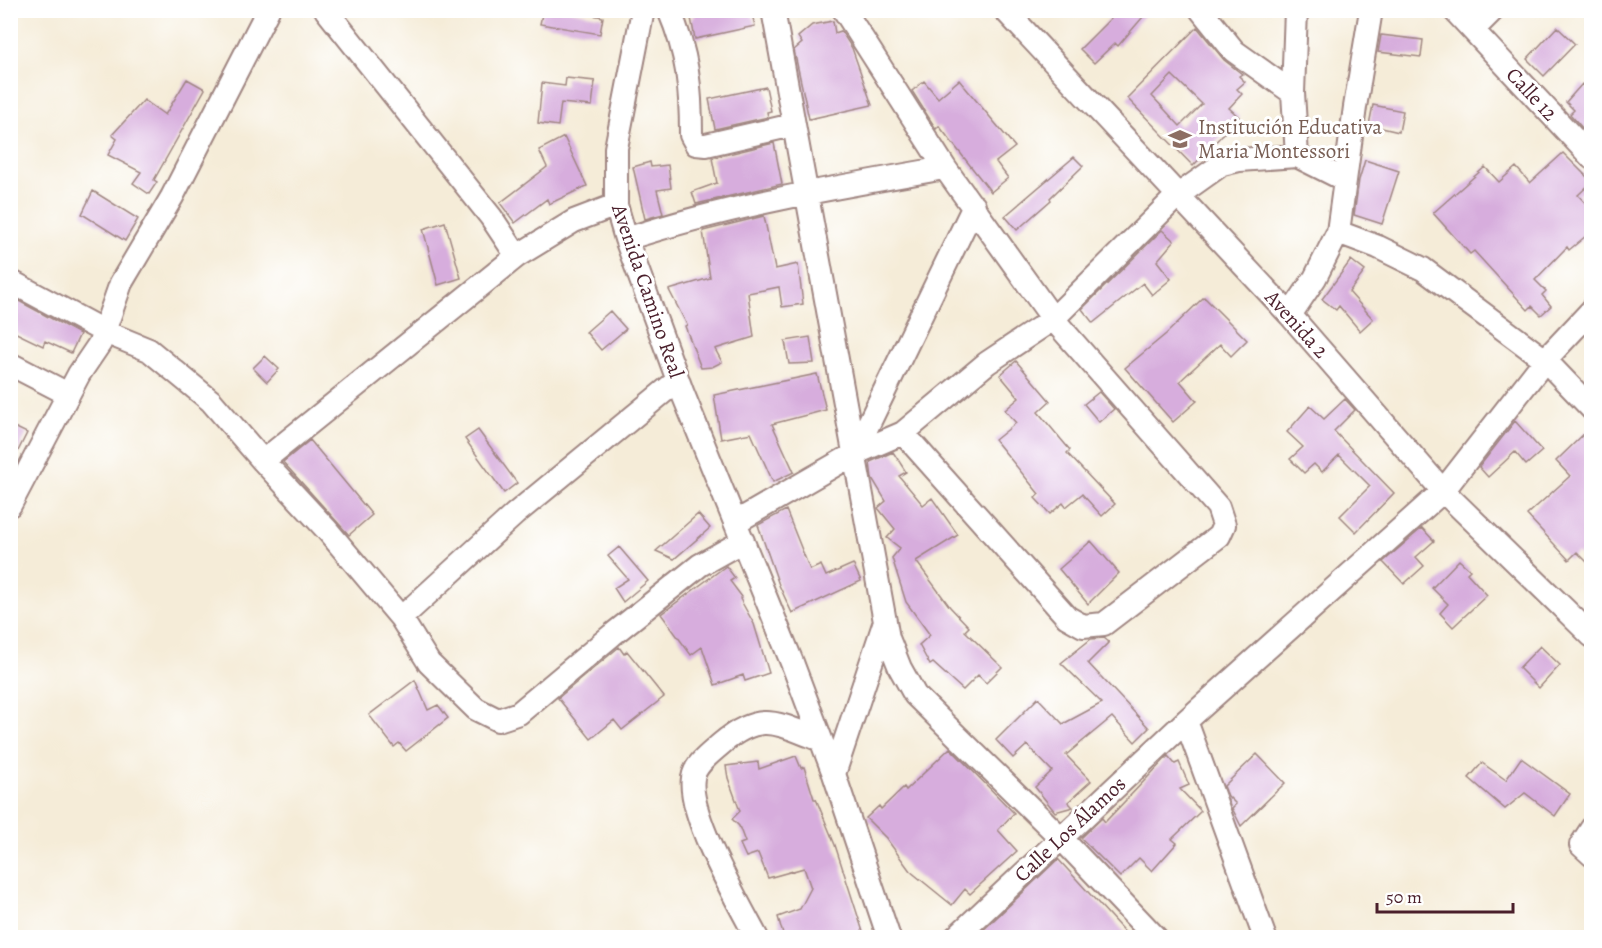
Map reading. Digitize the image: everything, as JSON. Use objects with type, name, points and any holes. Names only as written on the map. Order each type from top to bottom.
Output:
[{"type":"street","points":[[10,506],[68,394],[100,343],[122,283],[172,197],[268,10]]},
{"type":"street","points":[[326,10],[491,217],[517,256]]},
{"type":"street","name":"Avenida Camino Real","points":[[643,10],[616,148],[616,205],[626,239],[681,387],[834,774],[889,938]]},
{"type":"street","points":[[669,10],[689,72],[691,135],[696,144],[706,145],[793,125]]},
{"type":"street","points":[[772,10],[885,620],[900,668],[915,695],[1061,838],[1156,938]]},
{"type":"street","points":[[844,10],[945,168],[1053,319],[1218,507],[1224,519],[1219,536],[1104,624],[1090,627],[1071,621],[903,433]]},
{"type":"street","name":"Avenida 2","points":[[1005,10],[1290,315],[1443,491],[1592,636]]},
{"type":"street","points":[[1201,10],[1234,51],[1293,93]]},
{"type":"street","points":[[1296,10],[1293,93],[1297,156]]},
{"type":"street","points":[[1290,315],[1315,278],[1338,232],[1371,10]]},
{"type":"street","name":"Calle 12","points":[[1454,10],[1592,158]]},
{"type":"street","points":[[1473,30],[1493,10]]},
{"type":"street","points":[[10,281],[105,332],[149,350],[187,380],[233,424],[263,461],[327,530],[401,618],[429,663],[458,694],[487,715],[498,720],[507,719],[519,713],[549,690],[612,634],[739,532],[854,454],[903,433],[987,363],[1053,319],[1177,196],[1222,164],[1239,159],[1297,156],[1345,180]]},
{"type":"street","points":[[626,239],[688,219],[806,192],[945,168]]},
{"type":"street","points":[[263,461],[517,256],[574,221],[616,205]]},
{"type":"street","points":[[854,454],[974,206]]},
{"type":"street","points":[[1338,232],[1378,247],[1423,269],[1545,360],[1592,409]]},
{"type":"street","name":"Calle Los Álamos","points":[[955,938],[1186,721],[1443,491],[1545,360],[1592,310]]},
{"type":"street","points":[[10,364],[68,394]]},
{"type":"street","points":[[401,618],[515,514],[681,387]]},
{"type":"street","points":[[834,774],[885,620]]},
{"type":"street","points":[[757,938],[726,879],[698,814],[692,793],[693,776],[704,758],[728,738],[746,726],[763,721],[821,740]]},
{"type":"street","points":[[1186,721],[1265,938]]},
{"type":"street","points":[[1592,828],[1581,845],[1592,855]]},
{"type":"building","points":[[543,10],[566,10],[603,17],[600,34],[540,24]]},
{"type":"building","points":[[692,10],[751,10],[755,26],[695,39],[691,18],[694,17]]},
{"type":"building","points":[[1119,10],[1149,10],[1118,46],[1115,43],[1094,63],[1080,49]]},
{"type":"building","points":[[833,21],[835,33],[841,31],[852,48],[872,105],[809,119],[794,50],[802,43],[798,37],[812,25]]},
{"type":"building","points":[[1197,27],[1224,60],[1242,74],[1239,76],[1245,82],[1237,89],[1242,94],[1229,108],[1239,117],[1193,166],[1127,98]],"holes":[[[1172,75],[1202,104],[1180,126],[1152,96]]]},
{"type":"building","points":[[1557,27],[1575,44],[1544,76],[1527,59]]},
{"type":"building","points":[[1381,35],[1423,40],[1421,57],[1378,52]]},
{"type":"building","points":[[566,78],[595,81],[592,106],[561,103],[558,126],[538,123],[542,83],[565,86]]},
{"type":"building","points":[[187,79],[205,89],[154,180],[157,182],[149,194],[133,183],[141,172],[108,155],[117,139],[112,135],[144,100],[165,115]]},
{"type":"building","points":[[959,80],[1015,147],[996,162],[1008,178],[991,192],[939,126],[936,129],[912,91],[924,81],[938,98]]},
{"type":"building","points":[[1582,84],[1592,93],[1592,122],[1584,130],[1570,114],[1574,110],[1566,102]]},
{"type":"building","points":[[766,87],[771,111],[767,112],[768,117],[715,129],[709,99]]},
{"type":"building","points":[[1373,105],[1403,111],[1399,132],[1369,125]]},
{"type":"building","points":[[564,137],[587,186],[549,204],[547,199],[515,223],[500,203],[547,167],[539,150]]},
{"type":"building","points":[[774,143],[782,184],[696,204],[692,192],[717,183],[712,158]]},
{"type":"building","points":[[1563,153],[1592,182],[1578,195],[1592,210],[1592,231],[1569,250],[1567,247],[1535,280],[1546,291],[1542,295],[1551,306],[1541,315],[1532,306],[1528,310],[1474,251],[1470,254],[1433,213],[1485,167],[1499,182],[1516,167],[1530,183]]},
{"type":"building","points":[[1074,157],[1083,166],[1050,198],[1051,200],[1017,230],[1005,216]]},
{"type":"building","points":[[1365,160],[1399,171],[1382,224],[1354,215],[1359,180]]},
{"type":"building","points":[[650,162],[651,167],[668,165],[671,188],[657,190],[663,214],[645,219],[633,167]]},
{"type":"building","points":[[93,191],[138,219],[125,241],[82,214]]},
{"type":"building","points":[[764,216],[775,269],[798,264],[803,304],[782,307],[779,287],[748,293],[754,337],[715,349],[722,362],[712,367],[701,368],[685,326],[687,325],[669,290],[710,278],[703,231]]},
{"type":"building","points":[[445,222],[461,278],[438,285],[423,229]]},
{"type":"building","points":[[1162,230],[1174,241],[1157,261],[1171,279],[1152,295],[1143,283],[1093,323],[1082,309]]},
{"type":"building","points":[[1351,260],[1365,271],[1349,292],[1373,319],[1360,331],[1339,306],[1336,310],[1322,299]]},
{"type":"building","points":[[1204,297],[1247,340],[1231,356],[1220,344],[1180,381],[1197,401],[1173,422],[1125,368],[1166,334]]},
{"type":"building","points":[[17,300],[80,334],[71,353],[45,341],[43,346],[10,330],[10,314]]},
{"type":"building","points":[[610,311],[626,329],[601,350],[586,332]]},
{"type":"building","points":[[810,337],[814,363],[789,364],[785,341]]},
{"type":"building","points":[[265,356],[279,369],[267,382],[253,368]]},
{"type":"building","points":[[1016,361],[1050,401],[1038,412],[1070,450],[1067,453],[1115,504],[1102,516],[1082,494],[1066,507],[1063,503],[1050,514],[1035,498],[1039,494],[995,440],[1016,423],[1005,410],[1019,398],[1000,375]]},
{"type":"building","points":[[817,374],[826,410],[772,424],[794,472],[773,482],[751,433],[721,439],[714,395]]},
{"type":"building","points":[[1099,392],[1114,409],[1099,422],[1084,404]]},
{"type":"building","points":[[1345,399],[1355,410],[1334,431],[1394,493],[1356,532],[1340,516],[1370,486],[1339,455],[1322,472],[1314,464],[1304,473],[1290,459],[1303,447],[1287,432],[1310,406],[1324,419]]},
{"type":"building","points":[[1515,421],[1542,451],[1526,465],[1515,452],[1488,477],[1479,467]]},
{"type":"building","points":[[10,425],[27,433],[10,467]]},
{"type":"building","points":[[1592,426],[1592,567],[1577,552],[1569,560],[1527,515],[1570,476],[1556,461]]},
{"type":"building","points":[[478,430],[517,483],[504,493],[465,439]]},
{"type":"building","points":[[310,440],[372,515],[349,535],[283,462]]},
{"type":"building","points":[[893,452],[906,472],[899,476],[923,505],[932,498],[958,535],[916,561],[950,607],[969,627],[965,631],[1002,667],[986,683],[978,675],[963,690],[933,663],[930,665],[919,645],[930,635],[906,602],[892,558],[900,548],[887,538],[895,529],[878,508],[886,501],[872,478],[870,462]]},
{"type":"building","points":[[786,510],[810,570],[821,565],[826,576],[853,564],[861,581],[792,613],[779,585],[758,525]]},
{"type":"building","points":[[698,514],[710,528],[674,559],[656,551]]},
{"type":"building","points":[[1422,528],[1434,541],[1416,557],[1424,566],[1404,584],[1383,562]]},
{"type":"building","points":[[1091,541],[1119,573],[1088,604],[1059,569]]},
{"type":"building","points":[[619,547],[648,581],[623,602],[614,588],[628,579],[608,556]]},
{"type":"building","points":[[1459,560],[1470,570],[1467,573],[1487,595],[1453,627],[1440,613],[1448,604],[1432,588]]},
{"type":"building","points":[[726,566],[735,578],[730,581],[742,597],[740,599],[754,624],[769,673],[745,681],[743,675],[715,685],[702,647],[691,655],[661,614]]},
{"type":"building","points":[[1104,638],[1109,642],[1088,663],[1149,728],[1135,742],[1112,717],[1066,755],[1091,781],[1068,802],[1073,807],[1055,812],[1035,787],[1052,771],[1027,745],[1013,758],[996,740],[1038,698],[1063,724],[1102,703],[1061,663],[1091,639]]},
{"type":"building","points":[[1540,646],[1560,665],[1539,688],[1519,668]]},
{"type":"building","points":[[619,647],[624,654],[627,651],[664,697],[622,730],[614,720],[591,739],[558,698]]},
{"type":"building","points":[[415,680],[428,710],[438,705],[448,718],[406,751],[399,743],[394,747],[369,715]]},
{"type":"building","points":[[950,748],[1014,813],[998,830],[1017,851],[970,894],[965,889],[952,905],[910,871],[886,838],[866,818],[879,806],[881,809],[904,787],[906,790]]},
{"type":"building","points":[[1257,754],[1285,783],[1241,826],[1232,808],[1236,804],[1228,796],[1224,786]]},
{"type":"building","points":[[796,756],[801,768],[804,767],[814,799],[816,799],[835,845],[865,938],[784,938],[778,917],[800,909],[811,888],[804,868],[768,878],[758,853],[746,857],[740,844],[745,842],[739,826],[732,819],[740,811],[726,766],[758,762],[759,769]]},
{"type":"building","points":[[1168,756],[1175,764],[1179,762],[1189,785],[1180,789],[1201,811],[1172,839],[1177,843],[1152,871],[1139,858],[1120,877],[1081,838],[1102,818],[1105,822]]},
{"type":"building","points":[[1521,758],[1570,794],[1555,816],[1525,793],[1505,809],[1469,778],[1482,763],[1506,780]]},
{"type":"building","points":[[1058,859],[1130,938],[975,938]]},
{"type":"place","name":"Institución Educativa Maria Montessori","points":[[1180,139]]}]
